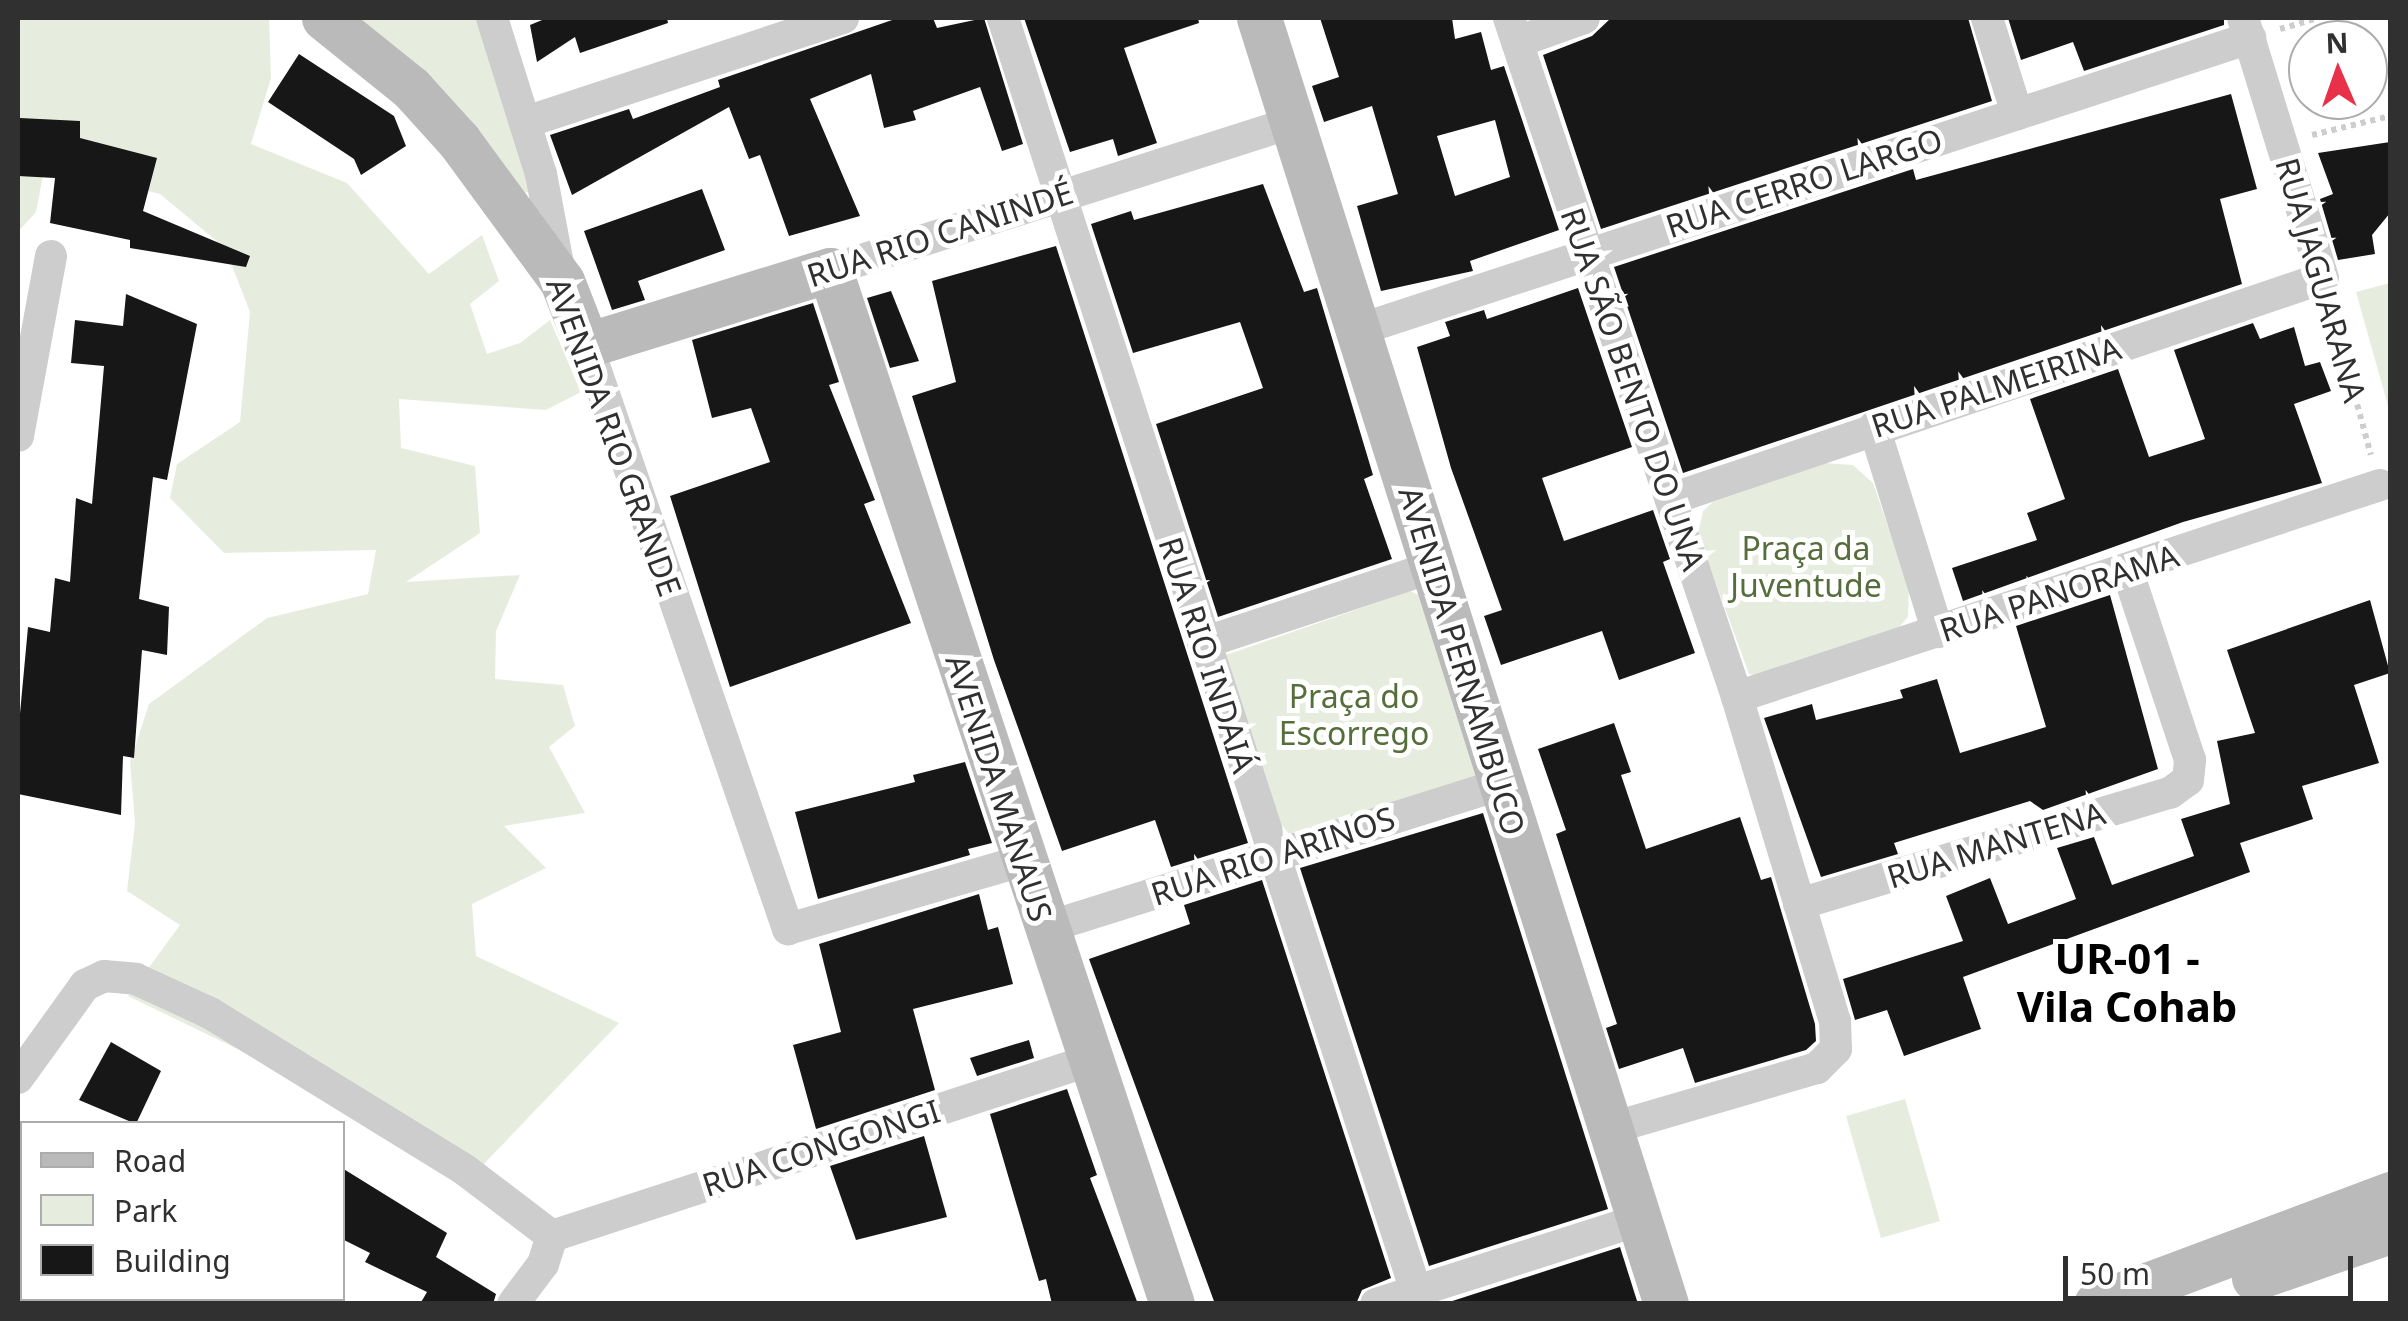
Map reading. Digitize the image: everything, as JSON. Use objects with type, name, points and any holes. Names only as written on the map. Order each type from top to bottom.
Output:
[{"type":"main road","name":"AVENIDA RIO GRANDE","points":[[324,18],[423,101],[562,281],[588,345]]},
{"type":"main road","name":"AVENIDA PERNAMBUCO","points":[[1260,18],[1639,1220],[1668,1295]]},
{"type":"main road","name":"RUA RIO CANINDÉ","points":[[588,345],[830,270]]},
{"type":"main road","name":"AVENIDA MANAUS","points":[[830,270],[1022,861],[1172,1304]]},
{"type":"main road","points":[[2096,1304],[2390,1194]]},
{"type":"main road","points":[[2181,1304],[2390,1231]]},
{"type":"street","points":[[492,18],[526,122],[562,281]]},
{"type":"street","points":[[526,122],[766,29],[843,18]]},
{"type":"street","name":"RUA RIO INDAIÁ","points":[[1002,18],[1416,1291]]},
{"type":"street","points":[[1513,30],[1584,18]]},
{"type":"street","points":[[1987,18],[2016,114]]},
{"type":"street","name":"RUA CERRO LARGO","points":[[1358,330],[2016,114],[2246,28]]},
{"type":"street","name":"RUA JAGUARANA","points":[[2246,28],[2322,278]]},
{"type":"street","name":"RUA SÃO BENTO DO UNA","points":[[1513,30],[1737,697],[1835,1021],[1836,1049],[1817,1068],[1610,1129]]},
{"type":"street","name":"RUA RIO CANINDÉ","points":[[830,270],[1292,122]]},
{"type":"street","points":[[18,436],[51,256]]},
{"type":"street","name":"RUA PALMEIRINA","points":[[1671,499],[2322,278]]},
{"type":"street","name":"AVENIDA RIO GRANDE","points":[[588,345],[788,929],[1022,861]]},
{"type":"street","points":[[1874,427],[1938,632]]},
{"type":"street","name":"RUA PANORAMA","points":[[1737,697],[2128,572],[2380,485]]},
{"type":"street","points":[[1203,643],[1433,567]]},
{"type":"street","name":"RUA MANTENA","points":[[1799,904],[2170,793],[2188,780],[2190,760],[2128,572]]},
{"type":"street","name":"RUA RIO ARINOS","points":[[1045,928],[1501,784]]},
{"type":"street","points":[[18,1078],[85,985],[104,976],[136,978],[210,1013],[465,1170],[552,1236],[543,1264],[513,1304]]},
{"type":"street","name":"RUA CONGONGI","points":[[552,1236],[1090,1060]]},
{"type":"street","points":[[1376,1304],[1639,1220]]},
{"type":"path","points":[[2284,28],[2318,18]]},
{"type":"path","points":[[2303,137],[2390,116]]},
{"type":"path","name":"RUA JAGUARANA","points":[[2322,278],[2380,485]]},
{"type":"green space","points":[[18,18],[269,18],[271,78],[251,144],[347,183],[429,274],[482,235],[499,281],[470,304],[487,354],[520,343],[550,320],[581,392],[546,410],[399,399],[401,448],[475,466],[480,533],[406,582],[520,575],[496,631],[495,679],[563,685],[575,726],[549,747],[585,813],[504,826],[546,868],[472,904],[476,956],[619,1023],[481,1167],[128,996],[180,925],[127,891],[135,823],[130,762],[149,704],[267,618],[368,594],[376,550],[224,553],[170,498],[177,464],[240,422],[250,312],[225,248],[160,194],[45,165],[36,212],[18,232]]},
{"type":"green space","points":[[341,18],[477,18],[530,191],[525,193]]},
{"type":"green space","points":[[2390,283],[2390,413],[2356,292]]},
{"type":"green space","name":"Praça da Juventude","points":[[1825,463],[1853,465],[1873,483],[1909,586],[1908,617],[1897,630],[1759,676],[1749,674],[1698,534],[1703,511],[1713,502]]},
{"type":"green space","name":"Praça do Escorrego","points":[[1410,591],[1419,595],[1479,776],[1283,837],[1226,655]]},
{"type":"green space","points":[[1905,1099],[1940,1221],[1881,1238],[1846,1116]]},
{"type":"building","points":[[547,18],[667,18],[668,23],[580,53],[575,37],[537,62],[530,25]]},
{"type":"building","points":[[898,18],[933,18],[937,28],[984,18],[1023,144],[1002,151],[980,87],[913,111],[916,120],[884,128],[871,74],[810,99],[860,216],[789,236],[760,155],[749,159],[729,107],[572,195],[550,135],[629,109],[633,119],[720,87],[718,80]]},
{"type":"building","points":[[1024,18],[1198,18],[1199,23],[1124,48],[1157,143],[1118,156],[1113,139],[1070,152]]},
{"type":"building","points":[[1320,18],[1452,18],[1455,39],[1481,32],[1491,70],[1504,66],[1559,230],[1470,261],[1473,271],[1381,291],[1357,206],[1398,194],[1372,106],[1324,122],[1312,86],[1339,77]],"holes":[[[1495,120],[1510,177],[1455,196],[1437,136]]]},
{"type":"building","points":[[1611,18],[1968,18],[1992,101],[1601,229],[1543,55],[1592,36]]},
{"type":"building","points":[[2008,18],[2224,18],[2224,25],[2084,71],[2073,42],[2021,60]]},
{"type":"building","points":[[299,54],[394,116],[406,146],[361,175],[354,159],[268,102]]},
{"type":"building","points":[[2231,94],[2257,189],[2220,199],[2242,284],[1683,473],[1614,267],[1913,169],[1916,180]]},
{"type":"building","points":[[20,118],[80,121],[80,138],[157,158],[143,211],[250,256],[246,267],[130,248],[130,240],[50,223],[55,178],[18,176]]},
{"type":"building","points":[[2390,142],[2390,213],[2372,235],[2375,254],[2338,260],[2320,199],[2333,194],[2318,153]]},
{"type":"building","points":[[1263,184],[1304,292],[1317,288],[1373,475],[1364,479],[1392,559],[1218,617],[1156,424],[1263,388],[1240,322],[1133,353],[1091,224],[1131,211],[1134,220]]},
{"type":"building","points":[[702,189],[725,250],[638,281],[645,300],[612,310],[584,231]]},
{"type":"building","points":[[1056,246],[1248,843],[1171,867],[1155,820],[1062,851],[994,660],[912,396],[956,382],[932,281]]},
{"type":"building","points":[[1578,288],[1632,447],[1542,478],[1564,541],[1653,510],[1670,559],[1663,562],[1695,653],[1619,680],[1602,631],[1501,665],[1484,616],[1502,610],[1451,468],[1417,347],[1450,336],[1445,322],[1484,310],[1487,319]]},
{"type":"building","points":[[891,291],[919,361],[890,368],[867,298]]},
{"type":"building","points":[[126,294],[197,324],[167,480],[153,477],[139,599],[169,607],[167,655],[142,650],[134,758],[123,756],[121,815],[18,794],[18,735],[28,627],[50,632],[55,578],[70,582],[76,498],[92,504],[104,366],[71,363],[75,320],[123,326]]},
{"type":"building","points":[[813,303],[839,382],[829,385],[875,500],[864,504],[911,623],[730,687],[670,496],[770,462],[751,408],[712,418],[692,340]]},
{"type":"building","points":[[2253,323],[2260,339],[2294,327],[2305,366],[2320,362],[2331,391],[2294,404],[2322,483],[2183,522],[1963,601],[1952,568],[2037,540],[2027,513],[2065,499],[2030,399],[2118,369],[2149,457],[2205,439],[2174,350]]},
{"type":"building","points":[[2110,595],[2158,769],[2043,810],[2030,801],[1894,843],[1898,854],[1821,877],[1764,718],[1812,704],[1816,720],[1903,698],[1900,690],[1937,679],[1960,753],[2046,727],[2016,626]]},
{"type":"building","points":[[2370,600],[2390,673],[2354,685],[2379,763],[2302,786],[2313,819],[2240,843],[2250,872],[1963,977],[1981,1029],[1904,1056],[1887,1010],[1855,1020],[1843,979],[1963,941],[1946,896],[1990,878],[2008,924],[2076,899],[2057,848],[2094,837],[2112,885],[2194,856],[2181,819],[2230,804],[2217,741],[2255,733],[2227,650]]},
{"type":"building","points":[[1614,723],[1631,772],[1621,775],[1646,849],[1740,817],[1761,880],[1771,877],[1815,1024],[1816,1041],[1806,1050],[1695,1083],[1683,1048],[1619,1069],[1606,1028],[1617,1024],[1556,834],[1566,830],[1538,749]]},
{"type":"building","points":[[965,762],[992,843],[968,849],[970,855],[818,899],[795,812],[915,782],[913,775]]},
{"type":"building","points":[[1483,813],[1608,1209],[1429,1266],[1300,868]]},
{"type":"building","points":[[1262,880],[1391,1278],[1362,1290],[1356,1304],[1215,1304],[1089,959],[1190,924],[1184,905]]},
{"type":"building","points":[[979,894],[988,930],[998,927],[1013,984],[913,1009],[935,1090],[816,1129],[793,1045],[841,1032],[819,944]]},
{"type":"building","points":[[1029,1040],[1034,1058],[977,1076],[970,1058]]},
{"type":"building","points":[[111,1042],[161,1071],[137,1121],[79,1100]]},
{"type":"building","points":[[1067,1089],[1097,1175],[1090,1178],[1138,1304],[1052,1304],[1046,1279],[1039,1281],[990,1114]]},
{"type":"building","points":[[924,1136],[947,1217],[856,1240],[830,1166]]},
{"type":"building","points":[[345,1170],[447,1233],[436,1257],[496,1294],[493,1304],[420,1304],[427,1292],[365,1262],[370,1253],[345,1240]]},
{"type":"building","points":[[1620,1247],[1638,1304],[1443,1304]]},
{"type":"district","name":"UR-01 - Vila Cohab","points":[[2127,982]]}]
